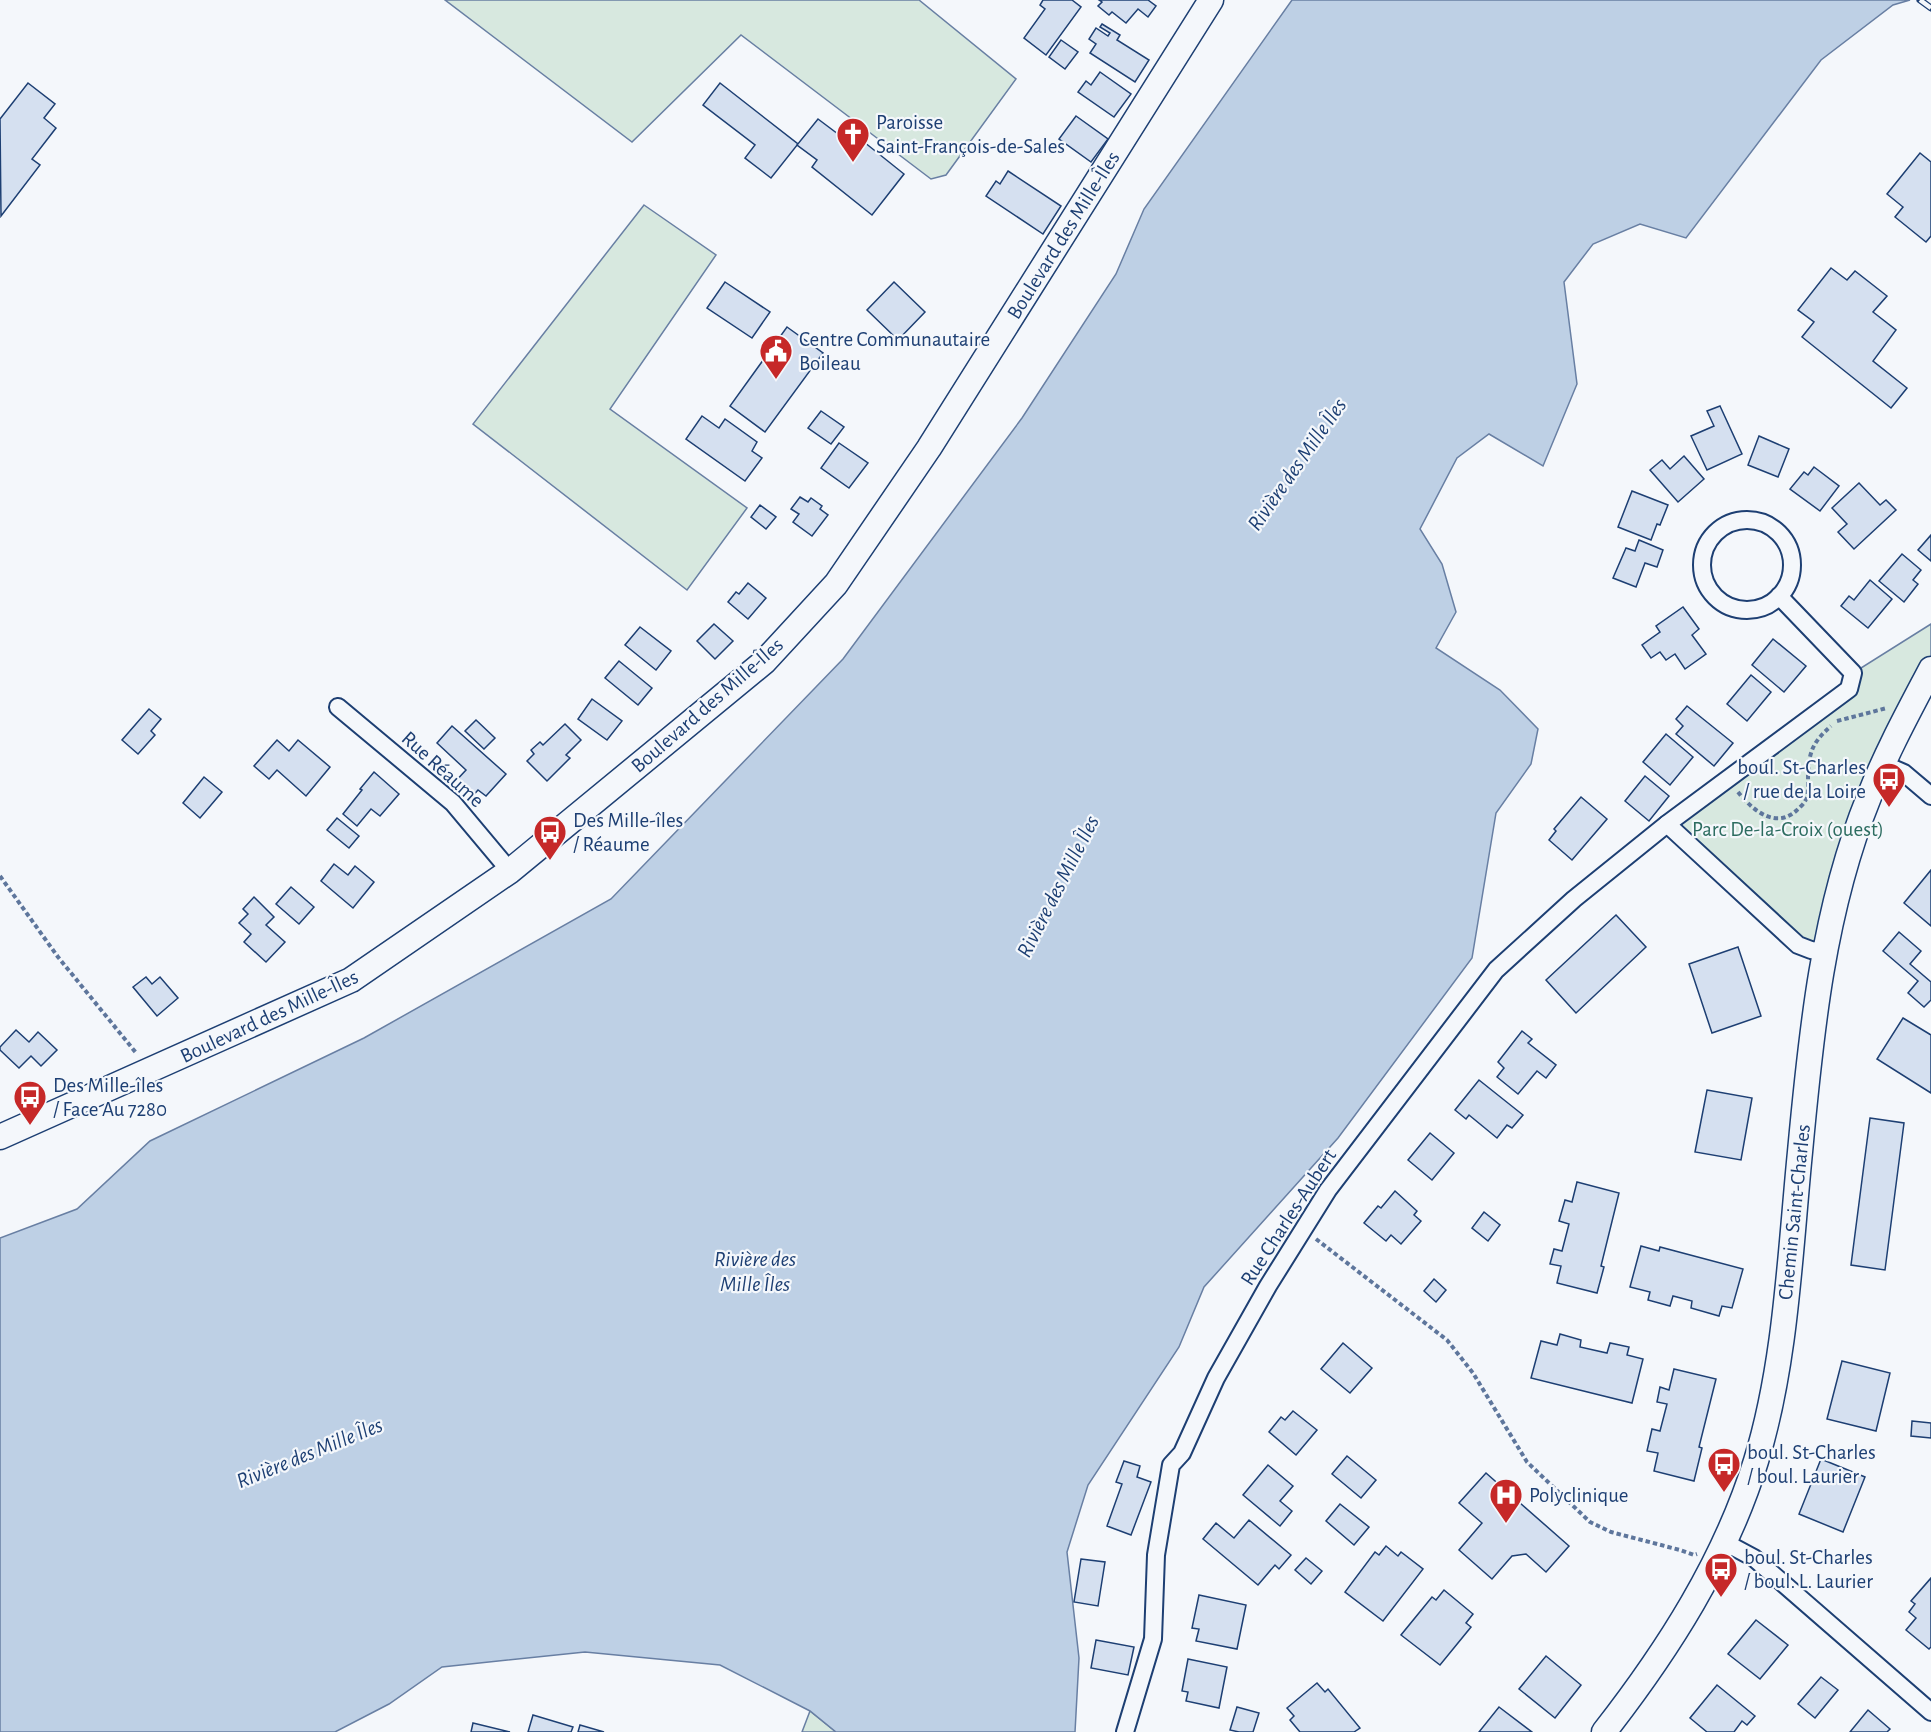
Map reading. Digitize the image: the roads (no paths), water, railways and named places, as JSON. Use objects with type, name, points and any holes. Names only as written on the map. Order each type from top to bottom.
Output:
[{"type":"street","name":"Boulevard des Mille-Îles","points":[[0,1137],[351,980],[510,871],[764,662],[836,584],[929,448],[1211,0]]},
{"type":"street","points":[[1743,520],[1758,522],[1772,528],[1783,539],[1790,553],[1792,568],[1788,583],[1779,596],[1768,605],[1755,610],[1741,610],[1727,606],[1715,598],[1702,574],[1702,560],[1706,546],[1715,533],[1728,524],[1743,520]]},
{"type":"street","name":"Rue Charles-Aubert","points":[[1125,1732],[1153,1639],[1156,1555],[1171,1465],[1182,1453],[1216,1378],[1268,1286],[1328,1190],[1496,970],[1574,899],[1727,779],[1849,689],[1853,673],[1779,596]]},
{"type":"street","name":"Chemin Saint-Charles","points":[[1604,1732],[1638,1688],[1708,1577],[1726,1543],[1757,1458],[1767,1419],[1786,1302],[1814,1023],[1825,952],[1837,896],[1869,797],[1931,669]]},
{"type":"street","name":"Rue Réaume","points":[[338,707],[453,803],[510,871]]},
{"type":"street","points":[[1883,764],[1904,773],[1931,796]]},
{"type":"street","points":[[1667,825],[1798,945],[1825,952]]},
{"type":"street","points":[[1726,1543],[1754,1558],[1931,1712]]},
{"type":"water","name":"Rivière des Mille Îles","points":[[1292,0],[1910,0],[1893,5],[1821,60],[1686,238],[1640,224],[1593,244],[1564,282],[1577,384],[1543,466],[1489,434],[1457,458],[1420,529],[1442,564],[1456,612],[1436,648],[1500,690],[1538,729],[1531,764],[1496,813],[1472,958],[1338,1138],[1204,1287],[1179,1347],[1088,1485],[1067,1552],[1079,1658],[1075,1732],[836,1732],[810,1711],[720,1665],[585,1652],[442,1667],[389,1704],[335,1732],[0,1732],[0,1238],[77,1209],[150,1141],[364,1038],[611,899],[843,659],[1022,418],[1116,274],[1144,209]]},
{"type":"railway","points":[[1920,0],[1931,8]]},
{"type":"place","name":"Paroisse Saint-François-de-Sales","points":[[853,163]]},
{"type":"place","name":"Centre Communautaire Boileau","points":[[776,380]]},
{"type":"place","name":"boul. St-Charles / rue de la Loire","points":[[1889,808]]},
{"type":"place","name":"Des Mille-îles / Réaume","points":[[550,861]]},
{"type":"place","name":"Des Mille-îles / Face Au 7280","points":[[30,1126]]},
{"type":"place","name":"boul. St-Charles / boul. Laurier","points":[[1724,1493]]},
{"type":"place","name":"Polyclinique","points":[[1506,1524]]},
{"type":"place","name":"boul. St-Charles / boul. L. Laurier","points":[[1721,1598]]},
{"type":"park label","name":"Parc De-la-Croix (ouest)","points":[[1788,829]]}]
